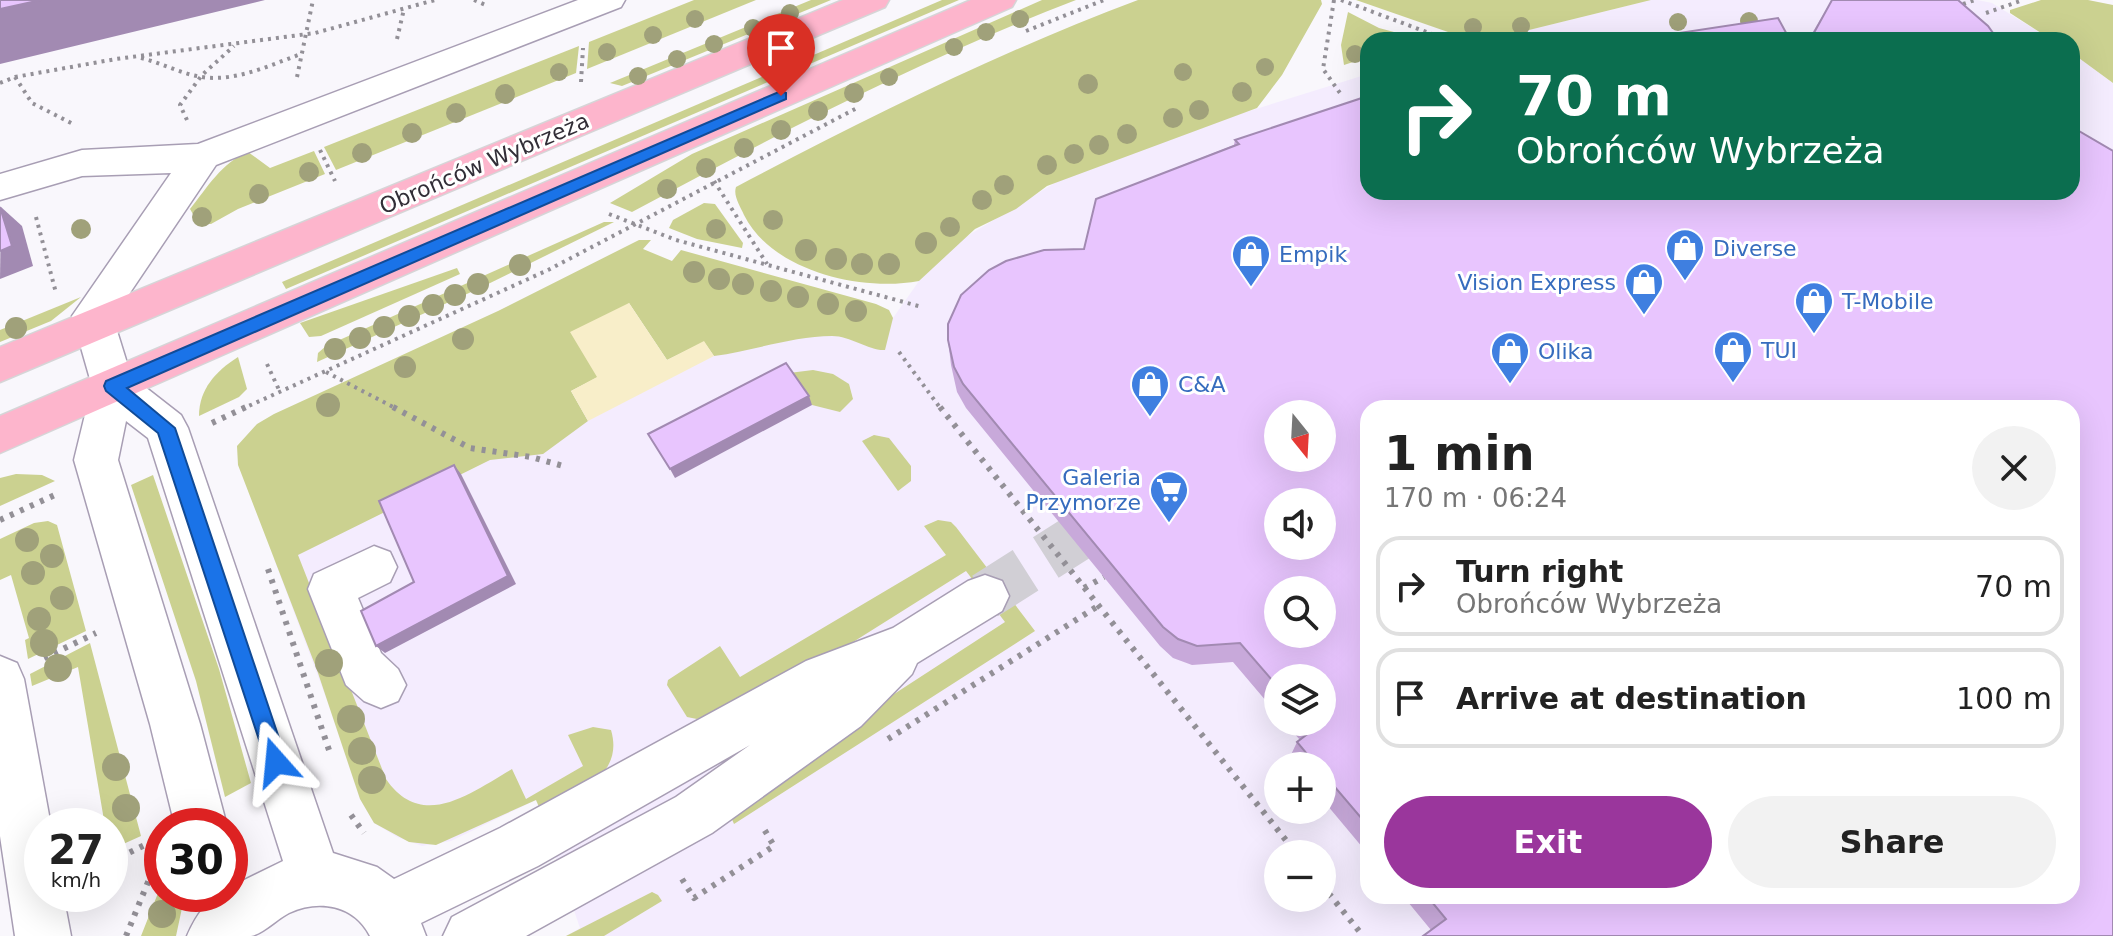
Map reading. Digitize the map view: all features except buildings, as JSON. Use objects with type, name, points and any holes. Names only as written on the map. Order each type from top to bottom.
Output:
[{"type":"main road","name":"Obrońców Wybrzeża","points":[[0,365],[873,0]]},
{"type":"main road","points":[[0,435],[1000,0]]},
{"type":"street","points":[[0,187],[82,163],[173,160],[194,142],[304,118],[609,0]]},
{"type":"street","points":[[194,142],[92,316],[113,386],[96,460],[175,724],[196,808]]},
{"type":"street","points":[[113,386],[166,428],[316,880]]},
{"type":"street","points":[[374,567],[331,589],[363,669],[381,685]]},
{"type":"street","points":[[220,918],[269,893],[316,880],[345,882],[369,892],[393,923],[519,847],[823,677],[909,644],[985,596]]},
{"type":"street","points":[[471,936],[694,815],[843,709],[909,644]]},
{"type":"street","points":[[0,680],[43,936]]},
{"type":"path","points":[[304,118],[295,88],[313,0]]},
{"type":"path","points":[[0,83],[15,77],[134,57],[305,34],[417,2],[435,0]]},
{"type":"path","points":[[1020,33],[1104,0]]},
{"type":"path","points":[[1334,0],[1323,69],[1340,93]]},
{"type":"path","points":[[1341,0],[1427,32]]},
{"type":"path","points":[[1963,4],[1975,0]]},
{"type":"path","points":[[1986,13],[2023,0]]},
{"type":"path","points":[[194,142],[188,116],[180,105],[200,77],[235,45]]},
{"type":"path","points":[[134,57],[200,77],[220,78],[246,73],[301,54]]},
{"type":"path","points":[[171,442],[548,270],[866,104]]},
{"type":"path","points":[[714,181],[767,264]]},
{"type":"path","points":[[36,217],[56,294]]},
{"type":"path","points":[[636,224],[676,240],[922,307]]},
{"type":"path","points":[[899,352],[917,379],[1286,840]]},
{"type":"path","points":[[326,371],[470,448],[531,457],[567,467]]},
{"type":"path","points":[[0,520],[100,474]]},
{"type":"path","points":[[1084,588],[1104,577]]},
{"type":"path","points":[[878,745],[1098,606]]},
{"type":"path","points":[[0,680],[102,630]]},
{"type":"path","points":[[694,898],[774,846],[759,820]]},
{"type":"path","points":[[1336,902],[1363,936]]},
{"type":"shaded area","points":[[1651,0],[1977,0],[1992,3],[2039,32],[1521,32]]},
{"type":"shaded area","points":[[2080,59],[2113,83],[2113,936],[566,936],[580,928],[536,800],[451,841],[422,846],[397,837],[374,823],[360,799],[274,559],[704,341],[893,318],[919,281],[964,238],[1058,181],[1214,122],[1360,76],[1360,200],[2080,200]]},
{"type":"green space","points":[[694,0],[756,0],[587,69],[589,42]]},
{"type":"green space","points":[[811,0],[831,0],[622,86],[610,83]]},
{"type":"green space","points":[[942,0],[959,0],[286,289],[282,282]]},
{"type":"green space","points":[[1042,0],[1076,0],[962,47],[851,99],[632,212],[610,203],[692,154]]},
{"type":"green space","points":[[1138,0],[1321,0],[1322,4],[1282,75],[1257,108],[1047,186],[1016,209],[975,229],[919,281],[871,283],[820,273],[775,250],[757,234],[744,215],[736,197],[736,187],[934,87],[1035,41]]},
{"type":"green space","points":[[1356,0],[1651,0],[1521,32],[1448,32]]},
{"type":"green space","points":[[2041,0],[2088,0],[2113,5],[2113,83],[2080,59],[2080,32],[2040,32],[2010,13],[2010,10]]},
{"type":"green space","points":[[1348,12],[1394,32],[1360,32],[1360,60],[1344,65],[1341,45]]},
{"type":"green space","points":[[579,46],[576,73],[336,170],[324,147]]},
{"type":"green space","points":[[314,151],[325,174],[238,209],[211,224],[198,223],[190,209],[209,184],[239,156],[248,152],[270,168]]},
{"type":"green space","points":[[704,203],[715,204],[743,243],[742,248],[697,239],[669,228],[673,220]]},
{"type":"green space","points":[[604,222],[614,222],[480,288],[317,362],[318,353],[326,346]]},
{"type":"green space","points":[[639,240],[651,240],[643,249],[672,261],[681,250],[876,304],[889,310],[893,318],[885,350],[832,336],[788,341],[714,356],[704,342],[667,360],[629,303],[598,377],[571,391],[588,421],[543,454],[490,460],[298,555],[386,779],[400,795],[415,803],[431,805],[448,802],[512,769],[526,799],[583,766],[568,735],[593,727],[611,730],[611,760],[604,772],[582,791],[542,814],[536,800],[436,845],[409,842],[374,823],[360,799],[317,670],[238,465],[237,446],[257,424],[274,414],[498,311]]},
{"type":"green space","points":[[457,268],[460,274],[321,336],[309,337],[300,323]]},
{"type":"green space","points":[[81,297],[51,321],[0,342],[0,330]]},
{"type":"green space","points":[[238,357],[247,389],[239,397],[199,416],[202,397],[210,382]]},
{"type":"green space","points":[[813,370],[833,374],[849,384],[853,399],[840,412],[812,405],[789,373]]},
{"type":"green space","points":[[874,435],[889,438],[911,466],[911,481],[898,491],[862,441]]},
{"type":"green space","points":[[16,474],[42,475],[55,481],[0,506],[0,478]]},
{"type":"green space","points":[[153,475],[219,669],[251,783],[225,797],[196,681],[131,485]]},
{"type":"green space","points":[[938,520],[951,522],[956,527],[1035,631],[734,824],[731,817],[851,722],[1005,622],[966,571],[815,666],[697,719],[687,717],[667,685],[668,680],[720,646],[740,677],[946,555],[924,526]]},
{"type":"green space","points":[[48,521],[57,525],[86,631],[28,659],[25,640],[29,638],[11,575],[0,580],[0,539],[34,523]]},
{"type":"green space","points":[[90,643],[141,836],[128,842],[128,808],[102,808],[78,667],[32,686],[30,674]]},
{"type":"green space","points":[[652,892],[662,901],[604,936],[566,936]]},
{"type":"green space","points":[[151,912],[181,912],[176,936],[141,936]]},
{"type":"sand","points":[[629,303],[667,360],[704,341],[714,356],[588,421],[571,391],[597,377],[570,332]]},
{"type":"tunnel","points":[[985,596],[1086,532]]},
{"type":"place","name":"Diverse","points":[[1685,282]]},
{"type":"place","name":"Empik","points":[[1251,288]]},
{"type":"place","name":"Vision Express","points":[[1644,316]]},
{"type":"place","name":"T-Mobile","points":[[1814,335]]},
{"type":"place","name":"TUI","points":[[1733,384]]},
{"type":"place","name":"Olika","points":[[1510,385]]},
{"type":"place","name":"C&A","points":[[1150,418]]},
{"type":"place","name":"Galeria Przymorze","points":[[1169,524]]},
{"type":"route","points":[[276,762],[166,428],[113,386],[781,96]]}]
